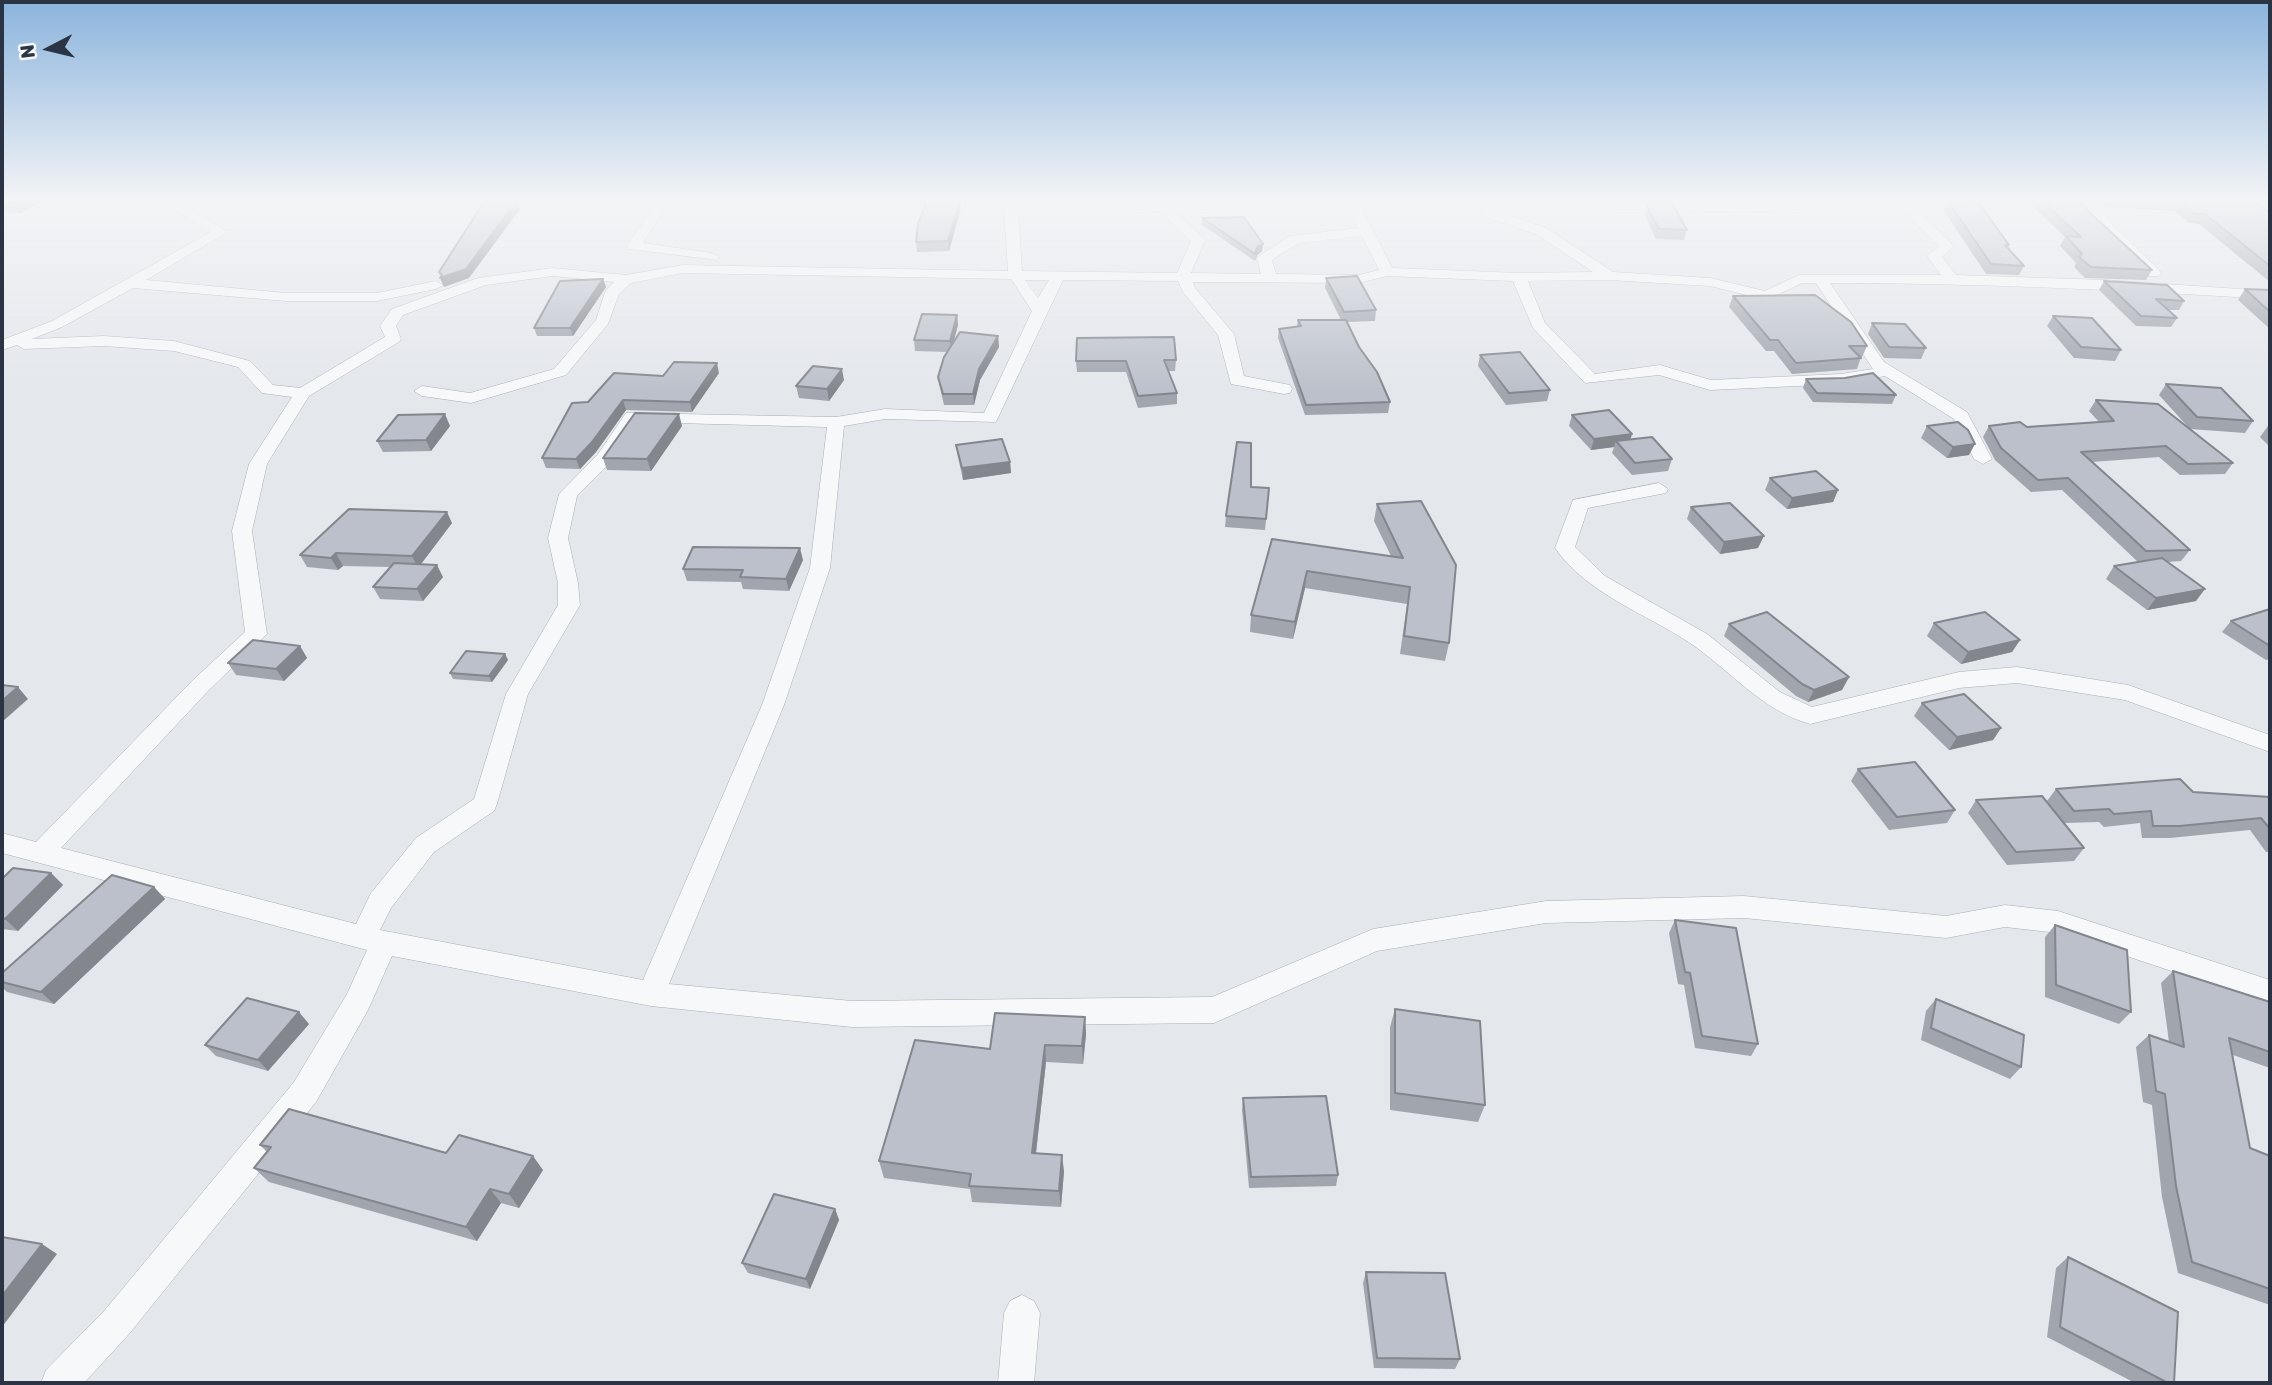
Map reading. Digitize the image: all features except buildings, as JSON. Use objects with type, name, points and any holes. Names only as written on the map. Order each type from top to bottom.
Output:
[{"type":"street","points":[[2,345],[58,324],[165,264]]},
{"type":"street","points":[[757,264],[822,273]]},
{"type":"street","points":[[1014,264],[1015,275],[1039,310]]},
{"type":"street","points":[[1189,264],[1184,277],[1188,289],[1226,334],[1237,380],[1284,388]]},
{"type":"street","points":[[1265,264],[1270,278]]},
{"type":"street","points":[[1383,264],[1387,272]]},
{"type":"street","points":[[1590,264],[1609,276]]},
{"type":"street","points":[[1940,264],[1952,279]]},
{"type":"street","points":[[2144,264],[2169,288]]},
{"type":"street","points":[[130,283],[286,297],[377,297],[453,282],[477,283],[553,272],[626,279],[683,269],[1359,279],[1387,272],[1519,277],[1609,276],[1710,282],[1767,296],[1798,279],[1952,279],[2270,295]]},
{"type":"street","points":[[59,1383],[117,1322],[305,1091],[358,1001],[382,901],[425,845],[485,804],[517,694],[569,605],[568,583],[558,538],[568,494],[605,458],[632,417],[836,422],[885,414],[990,418],[1039,310],[1058,276]]},
{"type":"street","points":[[1519,277],[1538,325],[1591,379],[1660,370],[1710,385],[1841,379],[1888,371]]},
{"type":"street","points":[[1201,304],[1224,288],[1252,278]]},
{"type":"street","points":[[422,391],[471,398],[560,372],[603,321],[612,292],[626,279]]},
{"type":"street","points":[[1820,279],[1878,365],[1961,416],[1983,459]]},
{"type":"street","points":[[42,852],[201,685],[256,634],[242,531],[258,464],[303,393],[393,339],[388,326],[397,312],[477,283]]},
{"type":"street","points":[[2,345],[104,341],[173,346],[244,364],[268,389],[303,393]]},
{"type":"street","points":[[651,994],[773,705],[820,568],[836,422]]},
{"type":"street","points":[[1659,489],[1580,504],[1565,548],[1598,580],[1699,639],[1772,698],[1810,716],[1959,680],[2017,675],[2129,693],[2270,744]]},
{"type":"street","points":[[2,843],[374,940],[651,994],[852,1014],[1214,1010],[1373,940],[1546,912],[1744,907],[1946,927],[2005,916],[2058,922],[2270,992]]},
{"type":"street","points":[[1016,1383],[1022,1313]]}]
